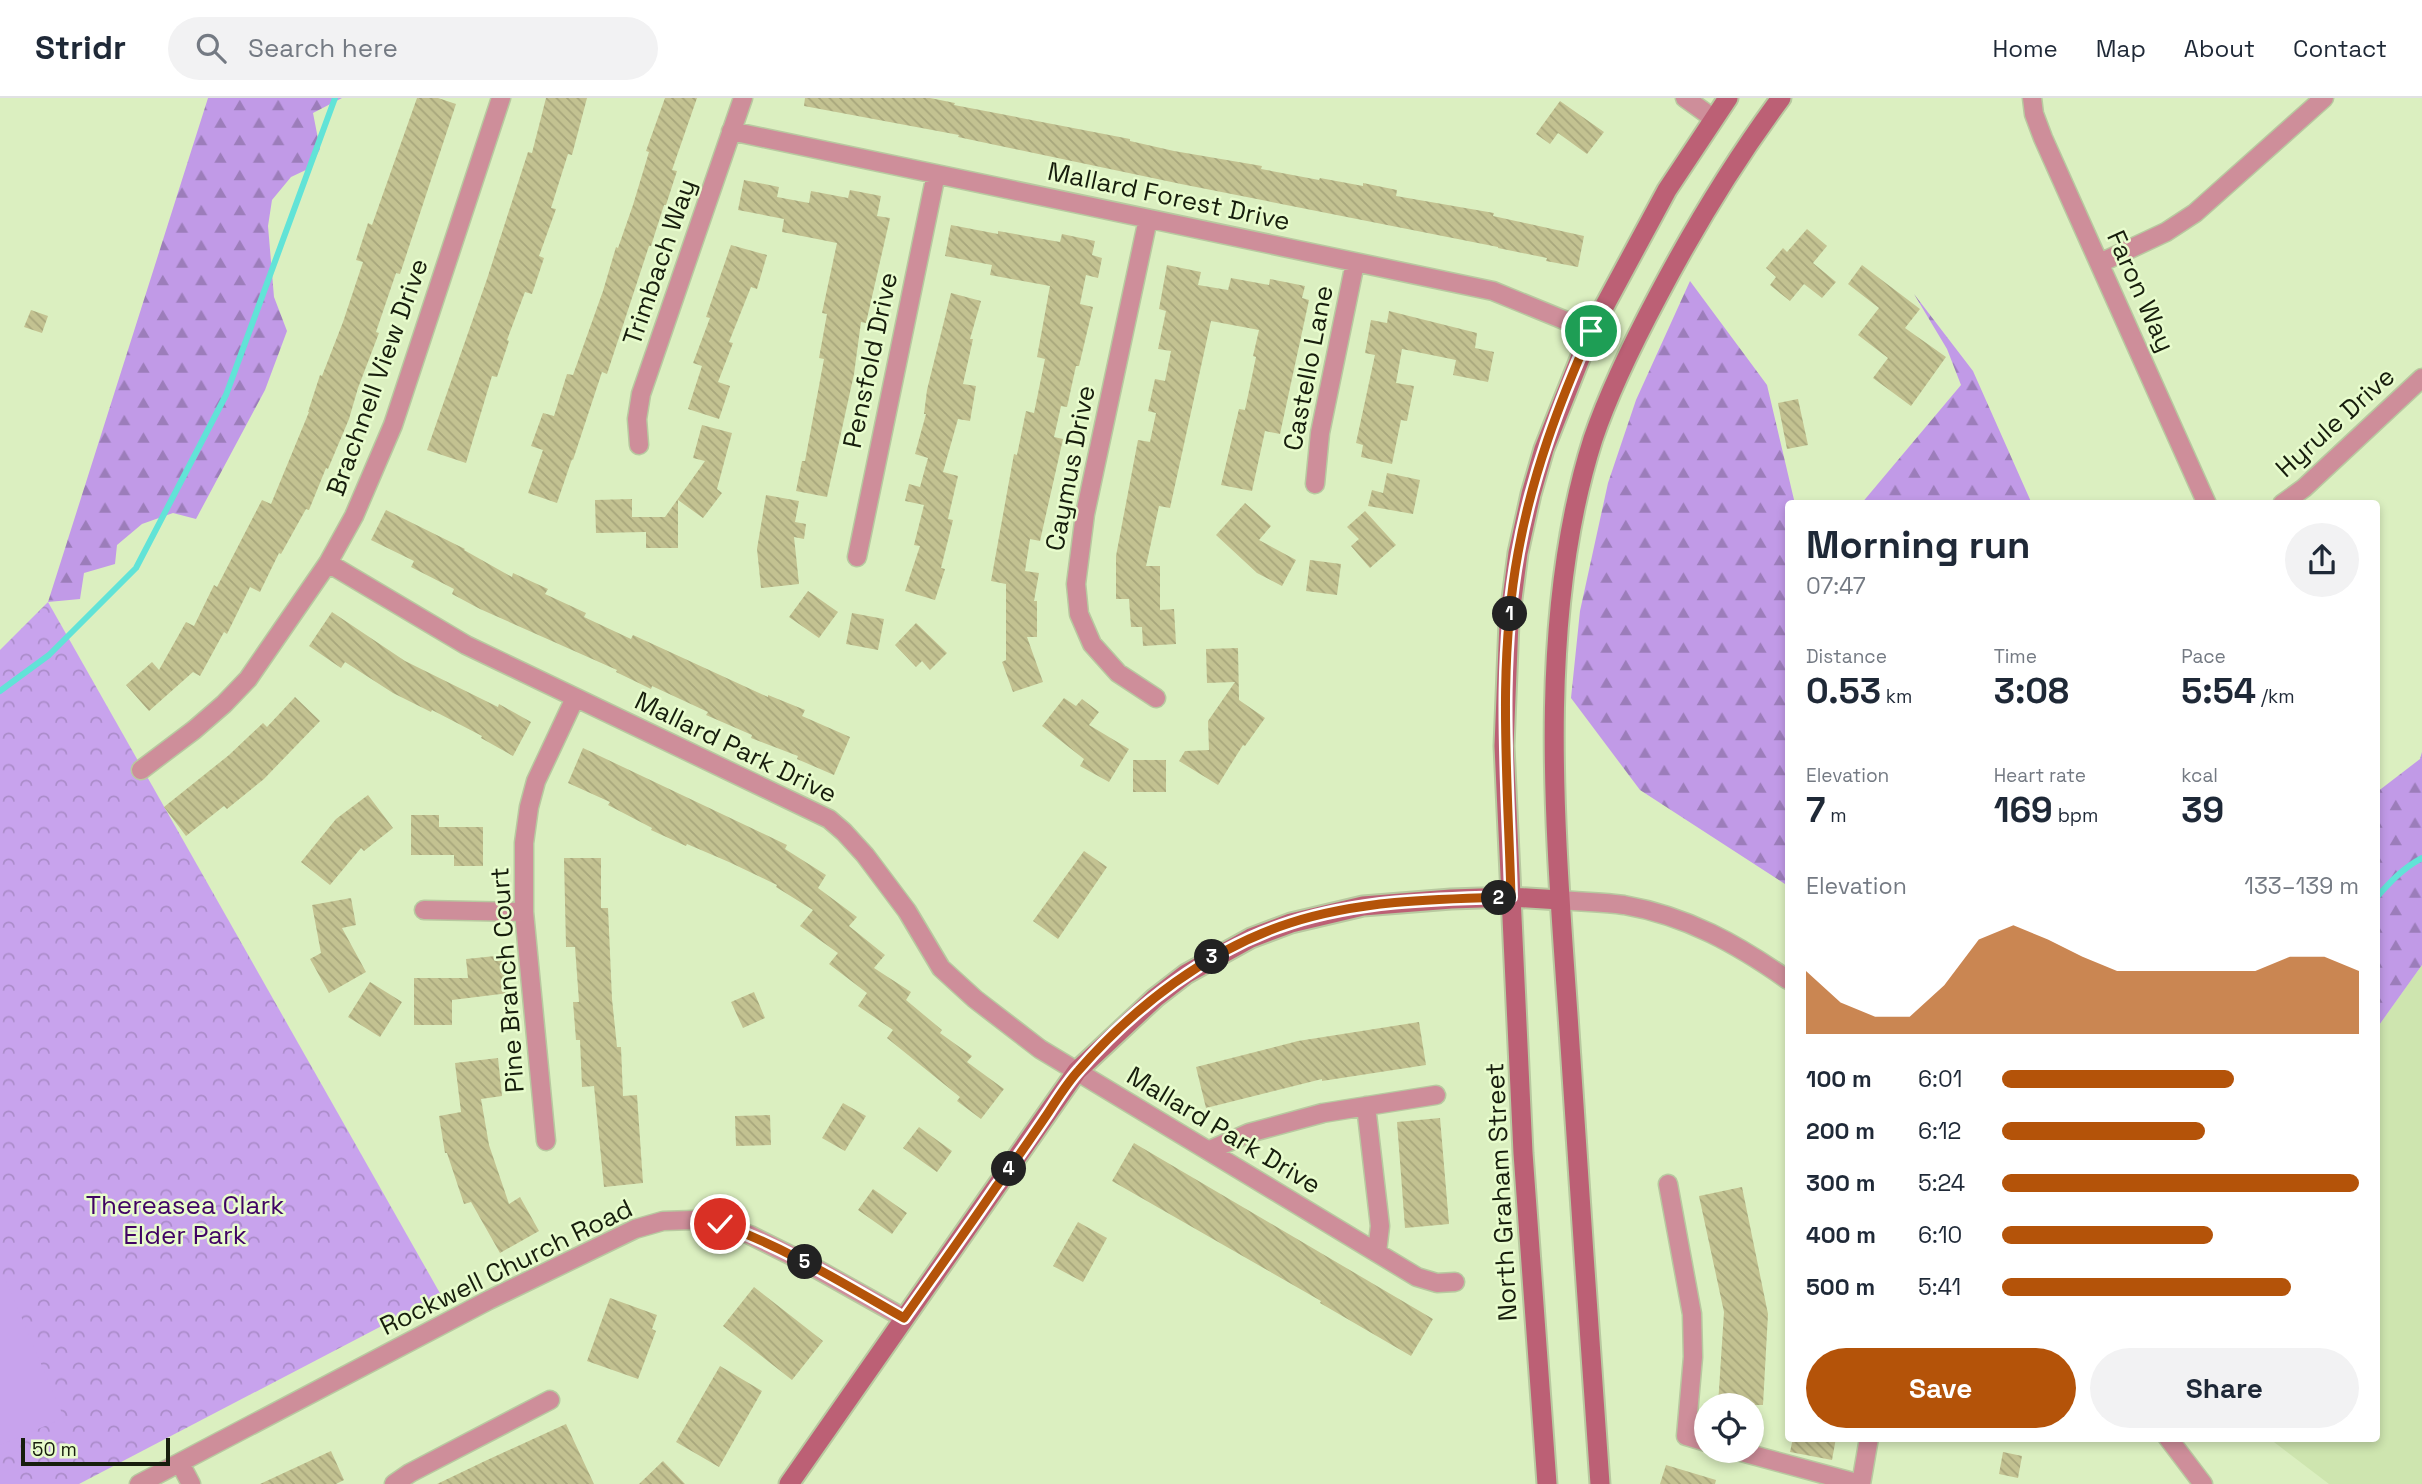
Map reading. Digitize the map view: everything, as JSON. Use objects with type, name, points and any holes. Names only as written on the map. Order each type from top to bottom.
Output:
[{"type":"main road","name":"North Graham Street","points":[[1547,1484],[1523,1153],[1504,746],[1509,622],[1518,554],[1531,494],[1560,405],[1591,331],[1667,190],[1728,98]]},
{"type":"main road","points":[[1600,1484],[1560,900],[1555,667],[1565,572],[1577,503],[1594,439],[1631,347],[1720,186],[1781,98]]},
{"type":"main road","points":[[789,1484],[1077,1071],[1155,998],[1186,974],[1251,938],[1291,923],[1363,906],[1511,897],[1560,900]]},
{"type":"street","name":"Brachnell View Drive","points":[[141,769],[194,730],[248,679],[328,563],[354,516],[393,425],[501,98]]},
{"type":"street","name":"Trimbach Way","points":[[639,445],[637,419],[641,394],[743,98]]},
{"type":"street","points":[[1685,98],[1713,118]]},
{"type":"street","name":"Faron Way","points":[[2032,98],[2034,114],[2043,138],[2205,500]]},
{"type":"street","points":[[2100,262],[2166,232],[2195,213],[2324,98]]},
{"type":"street","name":"Mallard Forest Drive","points":[[732,131],[1493,291],[1591,331]]},
{"type":"street","name":"Pensfold Drive","points":[[857,557],[936,174]]},
{"type":"street","name":"Caymus Drive","points":[[1148,219],[1085,514],[1076,584],[1079,614],[1092,644],[1118,673],[1156,698]]},
{"type":"street","name":"Castello Lane","points":[[1315,484],[1320,433],[1354,262]]},
{"type":"street","name":"Hyrule Drive","points":[[2288,500],[2304,488],[2422,378]]},
{"type":"street","name":"Mallard Park Drive","points":[[328,563],[466,645],[829,819],[865,855],[907,911],[941,968],[975,999],[1040,1049],[1417,1276],[1437,1283],[1455,1282]]},
{"type":"street","name":"Pine Branch Court","points":[[546,1141],[524,912],[524,843],[528,807],[536,781],[575,698]]},
{"type":"street","points":[[1560,900],[1623,905],[1677,918],[1717,935],[1785,978]]},
{"type":"street","points":[[424,910],[524,912]]},
{"type":"street","points":[[1210,1150],[1249,1133],[1285,1122],[1436,1095]]},
{"type":"street","points":[[1366,1106],[1380,1226],[1377,1252]]},
{"type":"street","points":[[1668,1184],[1692,1314],[1693,1357],[1686,1436],[1694,1438]]},
{"type":"street","name":"Rockwell Church Road","points":[[139,1484],[489,1300],[635,1228],[663,1221],[693,1220],[720,1224],[750,1235],[904,1318]]},
{"type":"street","points":[[394,1484],[550,1400]]},
{"type":"street","points":[[1764,1458],[1861,1484],[1868,1442]]},
{"type":"street","points":[[2171,1442],[2203,1484]]},
{"type":"street","points":[[180,1463],[191,1484]]},
{"type":"shaded area","points":[[2422,965],[2422,1484],[2329,1484],[2274,1442],[2380,1442],[2380,1024]]},
{"type":"green space","points":[[208,98],[342,98],[313,113],[320,149],[310,168],[291,177],[272,200],[268,226],[274,297],[287,331],[265,390],[196,519],[173,513],[142,524],[117,545],[115,564],[84,573],[80,599],[48,602]]},
{"type":"green space","points":[[1690,281],[1767,385],[1794,500],[1785,500],[1785,884],[1640,790],[1571,698],[1580,611],[1608,483],[1636,400]]},
{"type":"green space","points":[[1914,294],[1973,371],[2030,500],[1864,500],[1961,385],[1947,349]]},
{"type":"green space","name":"Thereasea Clark Elder Park","points":[[48,602],[441,1295],[79,1484],[0,1484],[0,650]]},
{"type":"green space","points":[[2422,752],[2422,965],[2380,1024],[2380,790],[2420,759]]},
{"type":"green space","points":[[4,1276],[64,1418],[0,1445],[0,1278]]},
{"type":"building","points":[[417,98],[438,98],[456,104],[400,274],[396,273],[376,332],[379,333],[349,419],[328,469],[326,468],[309,510],[306,509],[281,554],[279,553],[260,592],[250,587],[227,634],[224,632],[200,676],[193,672],[149,711],[126,685],[152,662],[159,670],[186,622],[194,626],[262,500],[271,504],[343,322],[363,262],[356,260],[368,223],[372,225]]},
{"type":"building","points":[[546,98],[587,98],[572,155],[568,154],[551,208],[556,209],[539,256],[544,258],[532,294],[525,292],[497,377],[492,376],[466,463],[427,450],[528,152],[532,153]]},
{"type":"building","points":[[665,98],[697,98],[672,170],[677,171],[666,205],[649,246],[607,374],[602,372],[557,503],[528,493],[543,450],[531,446],[543,413],[554,416],[567,374],[573,375],[633,205],[649,152],[646,151]]},
{"type":"building","points":[[805,98],[930,98],[1130,139],[1174,151],[1262,166],[1261,169],[1397,190],[1396,196],[1494,213],[1493,216],[1584,236],[1578,267],[1498,247],[1181,184],[958,137],[959,135],[804,106]]},
{"type":"building","points":[[1560,101],[1604,132],[1587,154],[1558,133],[1550,144],[1536,134]]},
{"type":"building","points":[[744,180],[779,187],[777,197],[809,203],[811,191],[848,198],[850,190],[881,196],[877,216],[890,218],[866,323],[861,322],[854,374],[827,497],[796,491],[802,461],[805,461],[824,359],[819,358],[827,314],[822,313],[837,243],[782,232],[784,219],[738,210]]},
{"type":"building","points":[[951,225],[1060,242],[1062,234],[1095,241],[1092,255],[1102,258],[1098,278],[1086,275],[1080,304],[1093,307],[1067,407],[1061,406],[1054,437],[1063,439],[1040,541],[1030,539],[1025,571],[1039,573],[1034,601],[1037,601],[1037,637],[1027,637],[1043,682],[1013,692],[1002,662],[1006,660],[1006,584],[991,581],[1014,454],[1017,455],[1026,411],[1034,413],[1045,359],[1037,357],[1050,286],[990,275],[992,265],[945,256]]},
{"type":"building","points":[[1807,229],[1827,246],[1813,263],[1836,282],[1822,298],[1804,284],[1790,301],[1770,285],[1776,277],[1766,268],[1783,248],[1787,252]]},
{"type":"building","points":[[731,245],[767,255],[757,289],[751,287],[729,342],[733,343],[718,382],[730,386],[719,419],[688,409],[702,366],[693,363],[710,318],[706,317]]},
{"type":"building","points":[[1167,265],[1201,272],[1198,285],[1228,290],[1231,278],[1269,285],[1270,279],[1305,286],[1302,298],[1309,300],[1280,434],[1265,431],[1252,491],[1221,485],[1239,409],[1245,410],[1259,330],[1211,321],[1170,508],[1159,506],[1146,566],[1160,566],[1160,610],[1174,609],[1176,644],[1143,646],[1142,627],[1131,627],[1129,599],[1116,599],[1116,556],[1138,440],[1150,442],[1156,413],[1148,411],[1155,379],[1165,381],[1171,351],[1158,349],[1166,311],[1159,309]]},
{"type":"building","points":[[1862,265],[1920,309],[1905,328],[1946,357],[1911,406],[1873,378],[1888,358],[1858,335],[1879,308],[1848,284]]},
{"type":"building","points":[[951,293],[981,301],[970,339],[973,339],[963,384],[976,386],[970,421],[958,419],[943,472],[958,476],[948,519],[953,520],[941,568],[945,569],[935,600],[905,591],[920,546],[914,545],[924,505],[905,501],[909,484],[920,487],[928,458],[915,454],[926,414],[927,390]]},
{"type":"building","points":[[31,310],[48,316],[42,333],[24,327]]},
{"type":"building","points":[[1389,311],[1477,333],[1475,348],[1494,352],[1488,382],[1453,375],[1456,360],[1402,349],[1396,383],[1414,386],[1407,421],[1401,420],[1392,464],[1361,457],[1363,445],[1356,443],[1375,355],[1365,353],[1371,320],[1387,323]]},
{"type":"building","points":[[1798,399],[1808,445],[1787,449],[1778,403]]},
{"type":"building","points":[[702,425],[732,433],[717,489],[722,493],[703,518],[678,500],[678,548],[646,548],[646,532],[596,533],[595,500],[632,499],[632,517],[665,517],[705,461],[693,458]]},
{"type":"building","points":[[1387,473],[1420,480],[1413,514],[1368,506],[1372,490],[1383,493]]},
{"type":"building","points":[[766,495],[799,501],[795,522],[806,524],[804,539],[794,537],[799,584],[761,588],[757,549]]},
{"type":"building","points":[[1245,503],[1271,526],[1259,540],[1296,560],[1282,586],[1257,573],[1216,535]]},
{"type":"building","points":[[386,510],[465,549],[512,577],[513,573],[548,589],[545,594],[586,613],[584,617],[631,639],[633,635],[768,697],[805,710],[802,716],[850,737],[834,775],[797,759],[798,756],[751,738],[752,735],[706,715],[708,712],[652,686],[651,689],[616,672],[617,670],[452,594],[454,589],[411,567],[414,561],[371,540]]},
{"type":"building","points":[[1365,511],[1396,545],[1370,568],[1351,546],[1359,539],[1347,527]]},
{"type":"building","points":[[1310,560],[1341,564],[1337,595],[1306,591]]},
{"type":"building","points":[[808,591],[838,612],[819,638],[789,617]]},
{"type":"building","points":[[332,612],[405,661],[498,707],[499,704],[531,722],[513,756],[481,738],[482,736],[393,693],[345,662],[341,668],[309,646]]},
{"type":"building","points":[[852,613],[884,619],[878,650],[846,644]]},
{"type":"building","points":[[916,623],[947,653],[930,670],[922,661],[916,667],[895,645]]},
{"type":"building","points":[[1238,648],[1239,700],[1265,718],[1245,746],[1243,745],[1218,785],[1179,761],[1185,751],[1209,750],[1208,721],[1235,682],[1207,683],[1206,649]]},
{"type":"building","points":[[295,697],[320,721],[264,779],[227,809],[224,806],[186,836],[164,807],[229,755],[263,723],[267,727]]},
{"type":"building","points":[[1064,698],[1076,706],[1082,699],[1099,712],[1089,725],[1129,749],[1109,782],[1080,766],[1084,759],[1042,726]]},
{"type":"building","points":[[583,748],[787,845],[785,849],[826,875],[818,888],[857,917],[849,926],[885,955],[874,968],[911,992],[906,1000],[942,1030],[940,1033],[972,1056],[967,1062],[1004,1089],[981,1119],[957,1101],[960,1097],[887,1038],[893,1030],[858,1006],[867,993],[829,964],[838,953],[800,926],[813,910],[776,887],[777,885],[651,830],[652,828],[608,805],[610,802],[568,783]]},
{"type":"building","points":[[1133,760],[1166,760],[1166,792],[1133,792]]},
{"type":"building","points":[[368,795],[393,828],[364,851],[361,848],[330,885],[301,862],[336,819]]},
{"type":"building","points":[[411,815],[439,815],[439,827],[483,827],[483,866],[454,866],[454,855],[411,855]]},
{"type":"building","points":[[1084,851],[1107,867],[1058,939],[1033,921]]},
{"type":"building","points":[[564,858],[601,858],[601,908],[608,908],[612,999],[617,1047],[621,1047],[623,1096],[637,1095],[643,1183],[604,1187],[594,1086],[582,1087],[580,1040],[576,1040],[573,1002],[579,1002],[575,947],[566,947]]},
{"type":"building","points":[[351,898],[356,925],[342,928],[366,972],[329,993],[310,959],[321,953],[312,905]]},
{"type":"building","points":[[505,955],[509,993],[452,1000],[452,1025],[414,1025],[414,978],[468,978],[466,959]]},
{"type":"building","points":[[370,982],[402,1002],[380,1037],[348,1017]]},
{"type":"building","points":[[754,992],[765,1018],[743,1028],[731,1002]]},
{"type":"building","points":[[1419,1022],[1426,1065],[1322,1079],[1206,1108],[1196,1067],[1298,1041]]},
{"type":"building","points":[[498,1058],[502,1096],[481,1099],[489,1145],[509,1204],[520,1197],[539,1231],[500,1253],[471,1202],[464,1204],[445,1153],[439,1116],[461,1112],[455,1063]]},
{"type":"building","points":[[843,1103],[866,1116],[845,1151],[822,1138]]},
{"type":"building","points":[[770,1115],[771,1145],[736,1146],[735,1116]]},
{"type":"building","points":[[1440,1118],[1449,1224],[1405,1228],[1397,1122]]},
{"type":"building","points":[[919,1127],[952,1151],[937,1172],[903,1148]]},
{"type":"building","points":[[1134,1143],[1433,1319],[1411,1356],[1112,1181]]},
{"type":"building","points":[[1742,1187],[1768,1314],[1764,1393],[1719,1393],[1724,1312],[1699,1196]]},
{"type":"building","points":[[873,1189],[907,1213],[892,1234],[858,1210]]},
{"type":"building","points":[[1078,1222],[1107,1238],[1083,1282],[1053,1266]]},
{"type":"building","points":[[754,1287],[823,1341],[792,1380],[723,1326]]},
{"type":"building","points":[[610,1298],[657,1315],[652,1329],[656,1331],[638,1379],[587,1361]]},
{"type":"building","points":[[720,1366],[762,1391],[719,1467],[676,1442]]},
{"type":"building","points":[[566,1424],[594,1484],[437,1484],[485,1461]]},
{"type":"building","points":[[1792,1442],[1835,1442],[1832,1460],[1790,1452]]},
{"type":"building","points":[[331,1451],[344,1480],[336,1484],[260,1484]]},
{"type":"building","points":[[2003,1452],[2022,1456],[2018,1478],[1999,1474]]},
{"type":"building","points":[[663,1461],[685,1484],[639,1484]]},
{"type":"building","points":[[1666,1465],[1716,1480],[1715,1484],[1660,1484]]},
{"type":"waterway","points":[[0,691],[49,655],[136,568],[226,395],[335,98]]},
{"type":"waterway","points":[[2380,894],[2397,876],[2422,858]]},
{"type":"route","points":[[720,1224],[750,1235],[806,1263],[904,1318],[1077,1071],[1155,998],[1186,974],[1251,938],[1317,916],[1363,906],[1399,902],[1511,897],[1504,746],[1509,622],[1518,554],[1544,449],[1591,331]]}]
